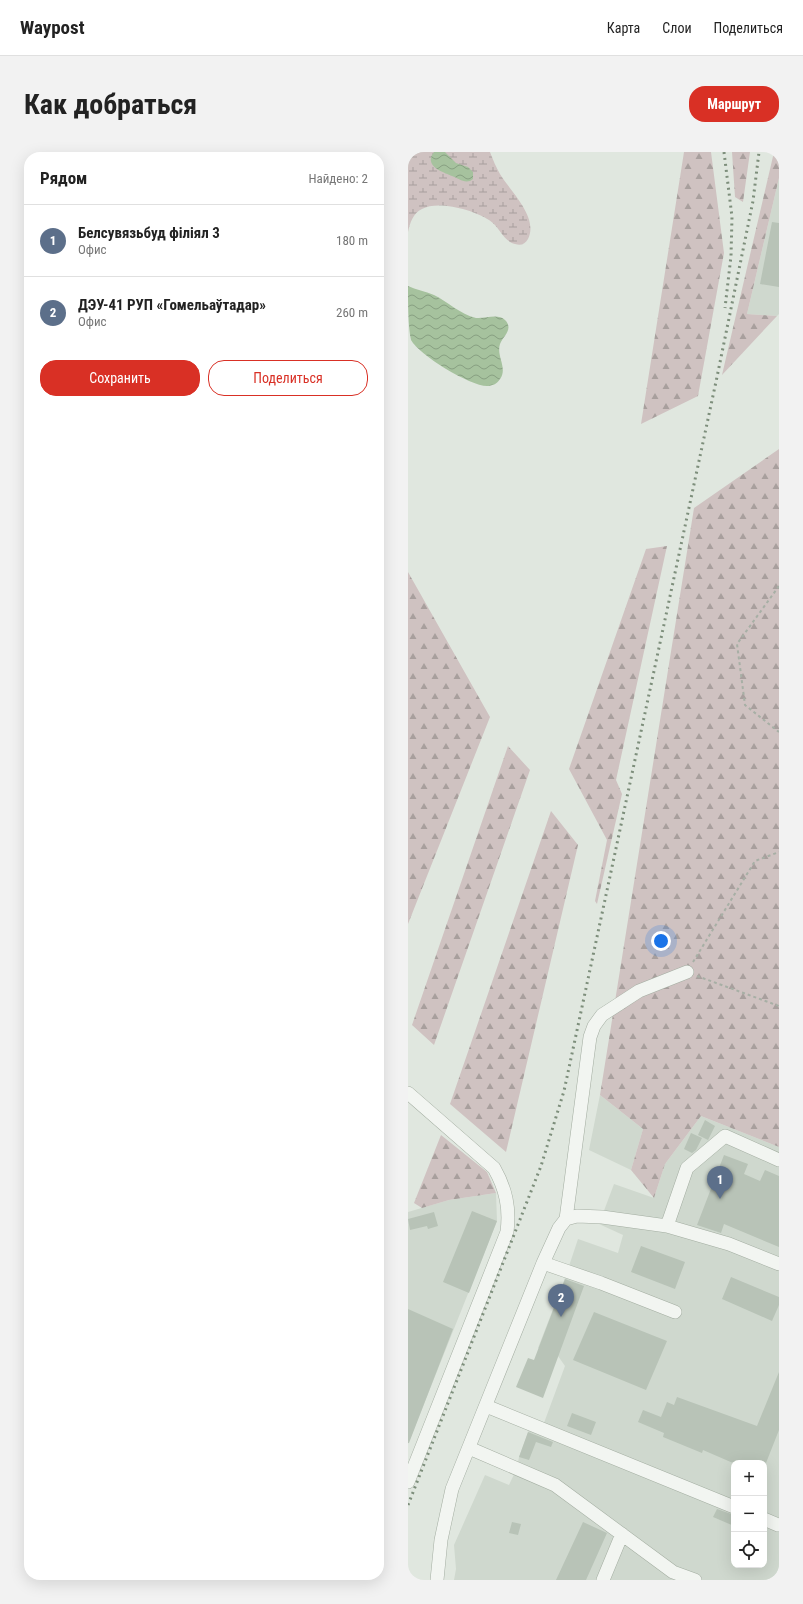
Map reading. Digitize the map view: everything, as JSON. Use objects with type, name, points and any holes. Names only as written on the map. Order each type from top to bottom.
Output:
[{"type":"street","points":[[437,1580],[441,1540],[452,1489],[543,1263],[556,1234],[566,1219],[590,1037],[594,1026],[602,1015],[639,991],[687,972]]},
{"type":"street","points":[[408,1093],[494,1168],[502,1181],[509,1214],[507,1232],[408,1482]]},
{"type":"street","points":[[667,1226],[687,1168],[725,1136],[779,1160]]},
{"type":"street","points":[[566,1219],[577,1216],[602,1217],[667,1226],[729,1244],[779,1264]]},
{"type":"street","points":[[543,1263],[601,1283],[675,1312]]},
{"type":"street","points":[[486,1406],[731,1506]]},
{"type":"street","points":[[469,1448],[555,1485],[673,1572],[695,1580]]},
{"type":"street","points":[[767,1520],[778,1525]]},
{"type":"street","points":[[603,1580],[622,1534]]},
{"type":"path","points":[[779,586],[737,644],[745,705],[779,732]]},
{"type":"path","points":[[779,852],[754,861],[687,972],[779,1006]]},
{"type":"shaded area","points":[[779,178],[779,314],[777,316],[747,314]]},
{"type":"shaded area","points":[[600,1095],[643,1129],[631,1170],[589,1150]]},
{"type":"shaded area","points":[[701,1116],[779,1147],[779,1580],[454,1580],[456,1569],[454,1545],[485,1475],[509,1485],[517,1468],[519,1457],[530,1427],[541,1431],[565,1366],[558,1356],[538,1348],[565,1278],[578,1239],[618,1253],[623,1235],[599,1224],[614,1184],[654,1198],[665,1164]]},
{"type":"shaded area","points":[[496,1193],[497,1221],[408,1444],[408,1212],[449,1200]]},
{"type":"green space","points":[[408,152],[490,152],[500,174],[527,213],[530,222],[530,231],[527,241],[521,245],[511,243],[493,223],[482,216],[456,207],[446,206],[429,206],[416,213],[412,219],[408,232]]},
{"type":"green space","points":[[684,152],[711,152],[724,253],[698,396],[641,424]]},
{"type":"green space","points":[[732,152],[750,152],[743,202],[735,197]]},
{"type":"green space","points":[[774,152],[779,152],[779,178],[747,314],[777,316],[722,375]]},
{"type":"green space","points":[[779,449],[779,1147],[701,1116],[665,1164],[654,1198],[631,1170],[643,1129],[600,1095],[694,508]]},
{"type":"green space","points":[[667,546],[616,780],[622,794],[597,904],[595,901],[607,840],[569,769],[646,549]]},
{"type":"green space","points":[[408,572],[490,717],[408,924]]},
{"type":"green space","points":[[508,746],[530,770],[434,1045],[412,1025]]},
{"type":"green space","points":[[551,811],[578,845],[506,1152],[450,1104]]},
{"type":"green space","points":[[441,1135],[487,1172],[496,1193],[449,1200],[422,1208],[414,1203]]},
{"type":"water","points":[[434,152],[445,152],[456,163],[468,167],[473,172],[473,179],[470,181],[463,181],[436,168],[432,165],[431,161],[431,157]]},
{"type":"water","points":[[408,286],[434,295],[459,311],[470,316],[476,318],[499,317],[505,320],[508,329],[499,348],[503,371],[497,382],[493,385],[487,386],[469,381],[446,369],[424,354],[416,346],[411,340],[410,335]]},
{"type":"building","points":[[772,222],[779,223],[779,287],[760,284]]},
{"type":"building","points":[[705,1120],[715,1126],[708,1140],[698,1135]]},
{"type":"building","points":[[691,1133],[702,1138],[696,1150],[692,1153],[684,1149]]},
{"type":"building","points":[[724,1155],[748,1164],[744,1174],[760,1181],[765,1170],[779,1176],[779,1247],[724,1224],[721,1233],[697,1225]]},
{"type":"building","points":[[472,1211],[497,1221],[469,1293],[443,1282]]},
{"type":"building","points":[[434,1212],[438,1226],[428,1229],[427,1226],[410,1230],[408,1219]]},
{"type":"building","points":[[641,1246],[685,1262],[675,1289],[631,1272]]},
{"type":"building","points":[[731,1277],[779,1297],[779,1305],[772,1321],[722,1299]]},
{"type":"building","points":[[565,1279],[584,1286],[543,1398],[516,1387],[528,1358],[534,1360]]},
{"type":"building","points":[[408,1309],[453,1329],[409,1443],[408,1443]]},
{"type":"building","points":[[594,1312],[667,1341],[646,1390],[573,1360]]},
{"type":"building","points":[[779,1372],[779,1430],[767,1460],[731,1460],[731,1462],[703,1450],[702,1453],[663,1437],[664,1433],[638,1422],[643,1410],[661,1417],[667,1402],[674,1405],[677,1397],[757,1426]]},
{"type":"building","points":[[572,1413],[596,1422],[591,1435],[567,1426]]},
{"type":"building","points":[[528,1432],[553,1442],[551,1447],[536,1442],[529,1460],[519,1457]]},
{"type":"building","points":[[717,1509],[731,1514],[731,1525],[713,1517]]},
{"type":"building","points":[[512,1522],[521,1524],[518,1535],[509,1533]]},
{"type":"building","points":[[583,1522],[607,1533],[586,1580],[556,1580]]},
{"type":"railway","points":[[724,152],[732,217],[731,256],[725,308]]},
{"type":"railway","points":[[408,1505],[541,1166],[564,1091],[717,377],[753,201],[759,152]]},
{"type":"place","name":"Белсувязьбуд філіял 3","points":[[720,1199]]},
{"type":"place","name":"ДЭУ-41 РУП «Гомельаўтадар»","points":[[561,1317]]}]
